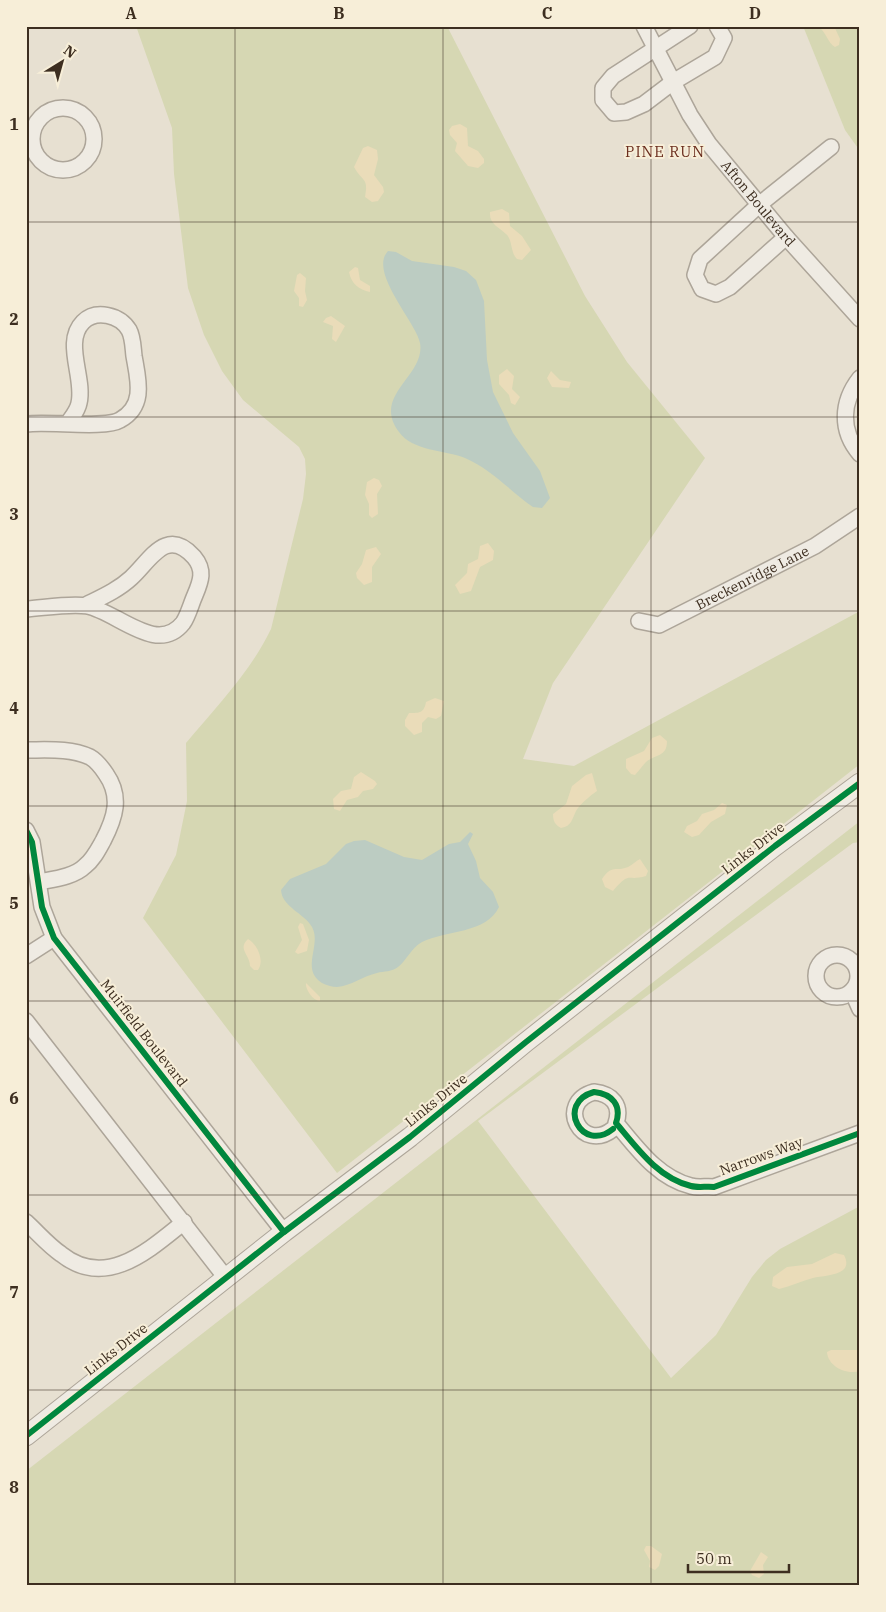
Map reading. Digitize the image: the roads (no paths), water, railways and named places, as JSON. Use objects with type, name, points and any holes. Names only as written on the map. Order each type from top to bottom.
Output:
[{"type":"street","name":"Afton Boulevard","points":[[644,26],[690,114],[709,144],[786,237],[859,316]]},
{"type":"street","points":[[690,26],[613,76],[603,88],[603,100],[614,113],[626,112],[644,104],[673,82],[715,57],[724,38],[717,26]]},
{"type":"street","points":[[58,108],[71,108],[82,113],[90,122],[94,134],[94,146],[89,158],[80,166],[68,170],[56,170],[44,164],[36,155],[32,144],[30,128],[47,112],[58,108]]},
{"type":"street","points":[[786,237],[730,287],[716,294],[702,289],[695,275],[700,259],[760,204],[831,147]]},
{"type":"street","points":[[26,424],[68,422],[109,425],[130,413],[136,403],[140,386],[130,332],[116,319],[99,315],[89,317],[77,331],[74,340],[80,389],[79,404],[68,422]]},
{"type":"street","points":[[860,378],[846,406],[845,428],[850,443],[860,454]]},
{"type":"street","name":"Breckenridge Lane","points":[[639,621],[659,625],[815,546],[860,516]]},
{"type":"street","points":[[26,609],[86,605],[114,591],[132,577],[162,547],[171,545],[181,547],[198,562],[202,579],[184,622],[166,636],[152,635],[86,605]]},
{"type":"street","points":[[26,750],[60,750],[93,758],[110,779],[116,795],[113,822],[96,854],[85,867],[72,875],[39,882]]},
{"type":"street","name":"Links Drive","points":[[26,1436],[284,1232],[410,1137],[549,1024],[775,846],[860,783]]},
{"type":"street","name":"Muirfield Boulevard","points":[[26,830],[32,842],[42,907],[54,938],[284,1232]]},
{"type":"street","points":[[26,956],[54,938]]},
{"type":"street","points":[[852,991],[860,1008]]},
{"type":"street","points":[[26,1022],[226,1278]]},
{"type":"street","name":"Narrows Way","points":[[613,1129],[600,1136],[587,1134],[581,1130],[576,1123],[574,1110],[581,1097],[594,1092],[604,1093],[611,1097],[618,1108],[616,1123],[650,1163],[669,1176],[691,1186],[714,1186],[860,1134]]},
{"type":"street","points":[[26,1222],[62,1255],[76,1263],[93,1267],[110,1267],[125,1264],[139,1258],[184,1222]]},
{"type":"district","name":"PINE RUN","points":[[665,152]]}]
